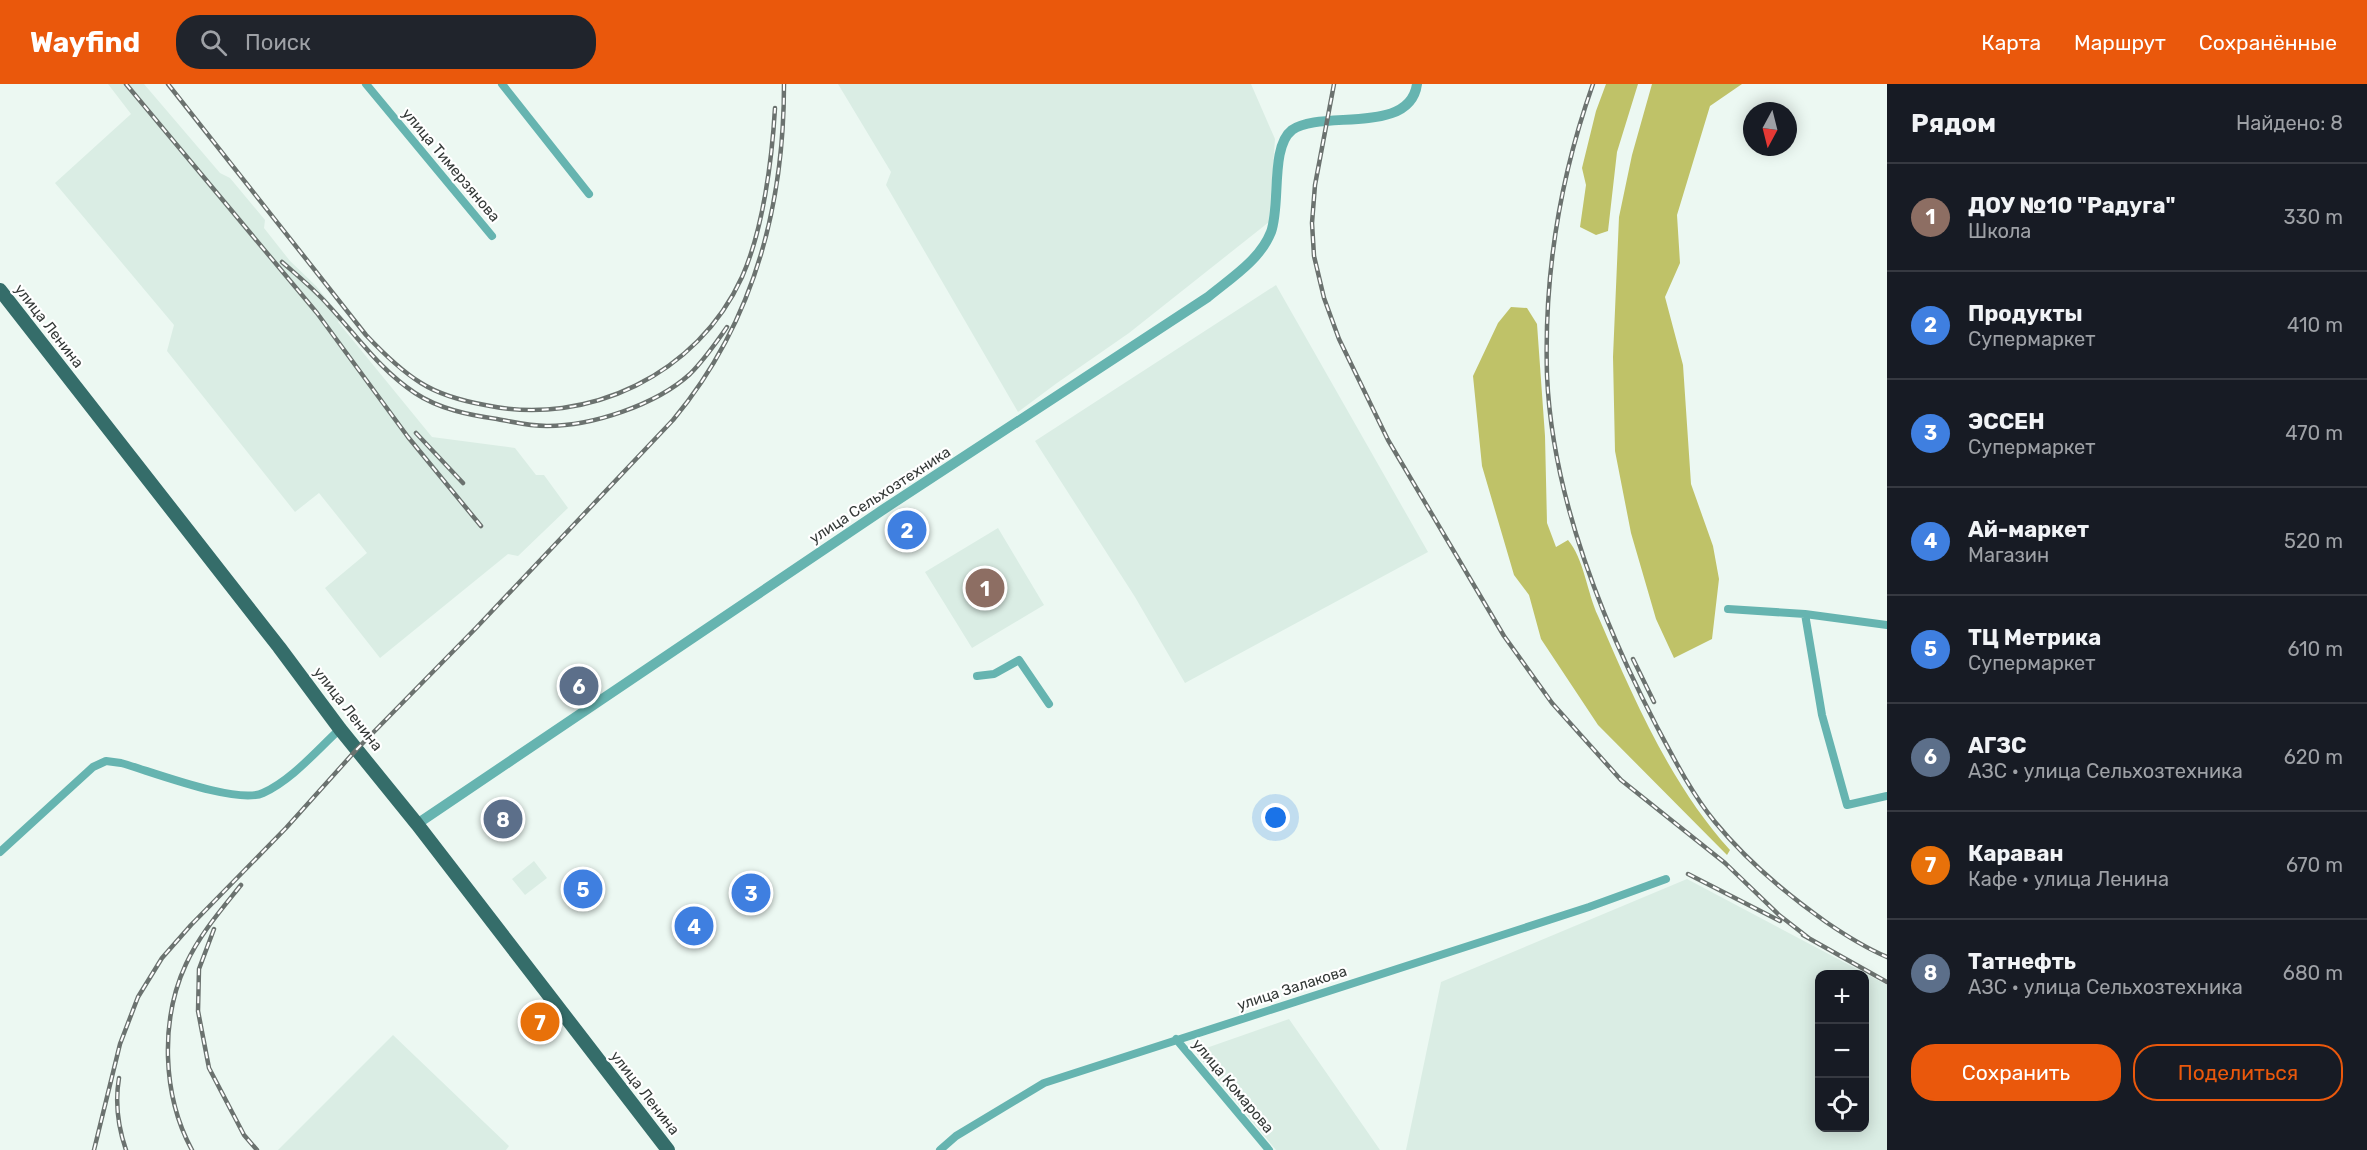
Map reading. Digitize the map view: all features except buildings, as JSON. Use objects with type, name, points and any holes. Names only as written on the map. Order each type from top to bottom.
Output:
[{"type":"main road","name":"улица Ленина","points":[[0,290],[668,1150]]},
{"type":"street","name":"улица Тимерзянова","points":[[366,84],[492,236]]},
{"type":"street","points":[[502,84],[589,194]]},
{"type":"street","name":"улица Сельхозтехника","points":[[417,824],[881,512],[1208,297],[1247,266],[1261,250],[1271,232],[1275,216],[1280,154],[1283,140],[1291,131],[1306,123],[1361,121],[1391,113],[1407,103],[1417,84]]},
{"type":"street","points":[[1728,609],[1804,614],[1887,625]]},
{"type":"street","points":[[1804,614],[1822,715],[1847,805],[1887,796]]},
{"type":"street","points":[[977,676],[994,674],[1019,660],[1049,704]]},
{"type":"street","points":[[0,852],[86,773],[106,761],[121,763],[228,794],[248,797],[262,794],[285,779],[340,729]]},
{"type":"street","name":"улица Залакова","points":[[940,1150],[956,1136],[1044,1083],[1578,910],[1666,879]]},
{"type":"street","name":"улица Комарова","points":[[1176,1040],[1269,1150]]},
{"type":"shaded area","points":[[108,84],[144,84],[220,173],[230,178],[265,220],[264,228],[290,261],[316,286],[342,318],[338,322],[432,437],[515,448],[536,475],[544,475],[568,508],[518,556],[508,554],[380,658],[325,588],[367,553],[319,493],[295,512],[167,351],[174,325],[55,183],[131,114]]},
{"type":"shaded area","points":[[838,84],[1251,84],[1275,139],[1269,222],[1129,333],[1018,412],[886,185],[891,172]]},
{"type":"shaded area","points":[[1276,285],[1428,552],[1185,683],[1135,597],[1035,441]]},
{"type":"shaded area","points":[[998,528],[1044,605],[972,648],[925,572]]},
{"type":"shaded area","points":[[534,861],[547,878],[525,895],[512,879]]},
{"type":"shaded area","points":[[1687,879],[1859,970],[1815,970],[1815,1132],[1869,1132],[1869,975],[1887,985],[1887,1150],[1406,1150],[1441,982]]},
{"type":"shaded area","points":[[1289,1019],[1380,1150],[1276,1150],[1195,1052]]},
{"type":"shaded area","points":[[393,1035],[509,1146],[506,1150],[278,1150]]},
{"type":"green space","points":[[1606,84],[1638,84],[1617,152],[1608,231],[1596,235],[1580,227],[1586,185],[1582,168],[1596,111]]},
{"type":"green space","points":[[1652,84],[1742,84],[1710,106],[1677,215],[1680,263],[1665,297],[1683,365],[1691,484],[1713,546],[1719,579],[1712,639],[1674,658],[1656,619],[1631,533],[1615,451],[1613,357],[1619,217],[1632,155]]},
{"type":"green space","points":[[1511,307],[1527,308],[1537,324],[1545,436],[1547,523],[1556,547],[1568,540],[1578,557],[1598,616],[1639,708],[1689,797],[1730,850],[1727,855],[1598,725],[1541,639],[1529,595],[1514,575],[1482,466],[1473,376],[1498,323]]},
{"type":"railway","points":[[126,84],[317,313],[408,437],[481,526]]},
{"type":"railway","points":[[168,84],[366,335],[392,361],[421,383],[444,394],[485,405],[524,410],[562,408],[600,400],[636,386],[669,366],[698,341],[723,311],[742,277],[756,238],[769,172],[775,108]]},
{"type":"railway","points":[[94,1150],[120,1044],[138,997],[162,958],[286,828],[357,749],[476,628],[673,420],[701,383],[724,344],[743,304],[770,219],[783,130],[784,84]]},
{"type":"railway","points":[[1334,84],[1315,185],[1312,223],[1314,256],[1324,298],[1339,339],[1388,440],[1504,636],[1552,703],[1621,780],[1725,863],[1779,915],[1810,939]]},
{"type":"railway","points":[[1593,84],[1571,155],[1556,227],[1548,301],[1547,338],[1551,421],[1559,466],[1583,557],[1617,644],[1657,727],[1691,788],[1707,811],[1740,850],[1781,888],[1833,927],[1887,957]]},
{"type":"railway","points":[[282,262],[324,300],[391,374],[424,399],[476,416],[528,425],[547,426],[584,422],[623,412],[642,404],[660,395],[690,374],[727,327]]},
{"type":"railway","points":[[416,433],[463,483]]},
{"type":"railway","points":[[1633,659],[1654,702]]},
{"type":"railway","points":[[1688,874],[1780,921]]},
{"type":"railway","points":[[192,1150],[182,1129],[170,1082],[168,1057],[172,1009],[178,986],[192,953],[211,923],[241,885]]},
{"type":"railway","points":[[214,929],[199,969],[198,1011],[209,1068],[244,1135],[257,1150]]},
{"type":"railway","points":[[1803,935],[1887,982]]},
{"type":"railway","points":[[119,1078],[118,1114],[126,1150]]},
{"type":"place","name":"Продукты","points":[[907,530]]},
{"type":"place","name":"ДОУ №10 \"Радуга\"","points":[[985,588]]},
{"type":"place","name":"АГЗС","points":[[579,686]]},
{"type":"place","name":"Татнефть","points":[[503,819]]},
{"type":"place","name":"ТЦ Метрика","points":[[583,889]]},
{"type":"place","name":"ЭССЕН","points":[[751,893]]},
{"type":"place","name":"Ай-маркет","points":[[694,926]]},
{"type":"place","name":"Караван","points":[[540,1022]]}]
